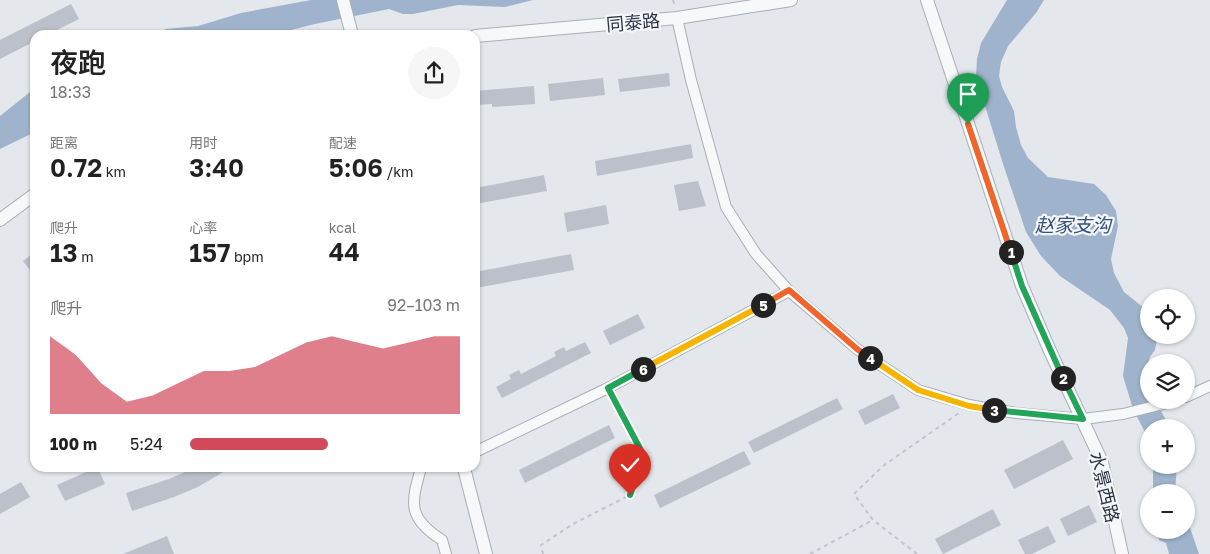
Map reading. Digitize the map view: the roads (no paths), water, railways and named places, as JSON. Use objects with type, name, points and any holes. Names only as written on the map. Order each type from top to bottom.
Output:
[{"type":"street","points":[[343,0],[351,30]]},
{"type":"street","name":"同泰路","points":[[480,36],[677,18],[791,0]]},
{"type":"street","name":"水景西路","points":[[927,0],[1022,286],[1102,462],[1122,554]]},
{"type":"street","points":[[677,18],[691,80],[726,207],[756,254],[789,290],[857,349],[918,390],[969,406],[1016,413],[1083,419],[1122,414],[1141,409]]},
{"type":"street","points":[[0,220],[30,198]]},
{"type":"street","points":[[480,450],[608,388],[789,290]]},
{"type":"street","points":[[1195,393],[1210,386]]},
{"type":"street","points":[[420,472],[414,494],[414,509],[419,522],[428,532],[442,540],[446,554]]},
{"type":"street","points":[[465,472],[486,554]]},
{"type":"water","points":[[311,0],[533,0],[505,7],[458,5],[413,14],[403,14],[389,9],[291,30],[164,30],[198,26],[241,13]]},
{"type":"water","name":"赵家支沟","points":[[1007,0],[1044,0],[1036,13],[1008,46],[1001,62],[999,76],[1002,87],[1014,111],[1021,145],[1028,158],[1048,177],[1094,184],[1106,195],[1116,211],[1118,226],[1111,259],[1114,273],[1124,292],[1140,305],[1140,344],[1156,344],[1152,354],[1140,354],[1140,409],[1160,409],[1165,419],[1140,419],[1140,423],[1133,409],[1123,376],[1128,338],[1124,328],[1110,310],[1060,276],[1041,256],[1026,232],[976,77],[977,59],[981,43]]},
{"type":"water","points":[[30,92],[30,134],[0,149],[0,116]]},
{"type":"water","points":[[1153,474],[1176,474],[1176,484],[1153,484]]},
{"type":"water","points":[[1194,539],[1199,554],[1169,554],[1166,543],[1159,540]]}]
